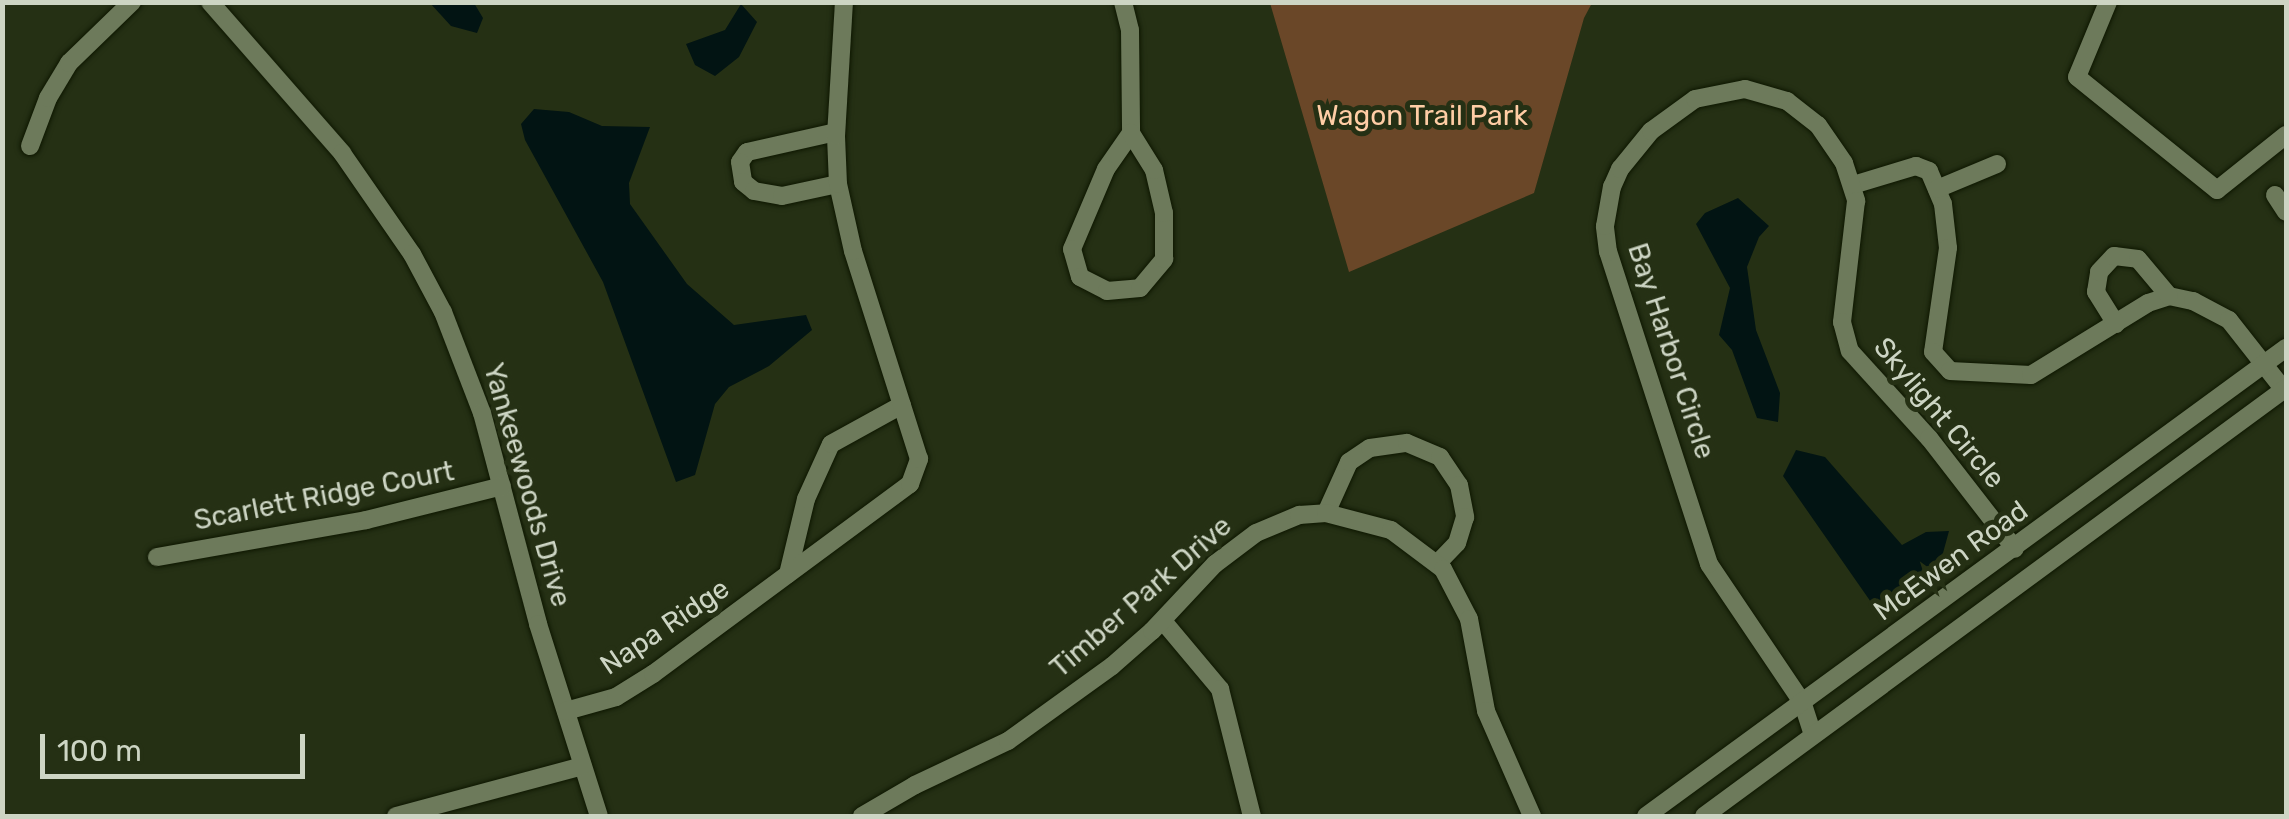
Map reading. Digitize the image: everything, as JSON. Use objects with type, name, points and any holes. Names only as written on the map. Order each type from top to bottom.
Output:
[{"type":"street","points":[[30,146],[48,98],[69,63],[132,2]]},
{"type":"street","name":"Yankeewoods Drive","points":[[210,2],[342,153],[412,254],[466,366],[599,816]]},
{"type":"street","name":"Napa Ridge","points":[[566,711],[616,697],[653,674],[910,484],[919,459],[853,251],[838,184],[836,132],[844,2]]},
{"type":"street","points":[[1123,2],[1130,30],[1132,133],[1154,170],[1164,212],[1164,259],[1140,288],[1107,291],[1080,277],[1072,249],[1106,169],[1132,133]]},
{"type":"street","points":[[2108,2],[2077,77],[2216,190],[2286,135]]},
{"type":"street","name":"Bay Harbor Circle","points":[[1812,734],[1802,702],[1709,564],[1608,252],[1606,206],[1620,169],[1651,131],[1696,99],[1724,90],[1770,94],[1801,110],[1832,143],[1853,186]]},
{"type":"street","points":[[836,132],[746,152],[740,162],[743,182],[754,191],[782,196],[838,184]]},
{"type":"street","points":[[1938,188],[1998,164]]},
{"type":"street","points":[[1704,816],[2285,389],[2228,320],[2193,301],[2169,296],[2148,303],[2031,374],[2001,376],[1942,367],[1933,352],[1948,248],[1938,188],[1929,172],[1916,166],[1853,186]]},
{"type":"street","name":"Skylight Circle","points":[[1853,186],[1857,222],[1842,322],[1850,351],[1929,438],[2015,549]]},
{"type":"street","points":[[2275,195],[2286,212]]},
{"type":"street","points":[[2116,324],[2096,292],[2099,272],[2114,256],[2127,256],[2147,266],[2169,296]]},
{"type":"street","name":"McEwen Road","points":[[1646,816],[2286,348]]},
{"type":"street","points":[[788,574],[806,500],[830,444],[902,405]]},
{"type":"street","points":[[1326,513],[1348,462],[1370,448],[1408,443],[1440,457],[1459,484],[1465,517],[1456,543],[1438,563]]},
{"type":"street","name":"Scarlett Ridge Court","points":[[157,557],[366,520],[502,486]]},
{"type":"street","name":"Timber Park Drive","points":[[862,816],[1008,741],[1112,666],[1163,621],[1234,547],[1279,522],[1326,513],[1391,530],[1438,563],[1469,619],[1486,710],[1532,816]]},
{"type":"street","points":[[1163,621],[1220,690],[1252,816]]},
{"type":"street","points":[[396,816],[582,766]]},
{"type":"green space","name":"Wagon Trail Park","points":[[1270,3],[1592,3],[1584,18],[1534,193],[1349,272]]},
{"type":"shaded area","points":[[430,3],[474,3],[483,18],[477,33],[451,26]]},
{"type":"shaded area","points":[[741,4],[757,22],[739,57],[715,76],[695,65],[686,44],[725,30]]},
{"type":"shaded area","points":[[534,109],[569,112],[602,126],[650,127],[629,183],[630,204],[687,284],[734,325],[806,315],[812,330],[769,366],[729,387],[715,404],[695,475],[676,482],[603,282],[525,140],[521,124]]},
{"type":"shaded area","points":[[1738,198],[1769,226],[1759,237],[1747,267],[1756,330],[1780,393],[1778,422],[1757,418],[1732,350],[1719,335],[1730,288],[1696,224],[1705,213]]},
{"type":"shaded area","points":[[1796,450],[1825,457],[1902,545],[1926,532],[1949,531],[1943,553],[1910,586],[1873,605],[1783,476]]}]
